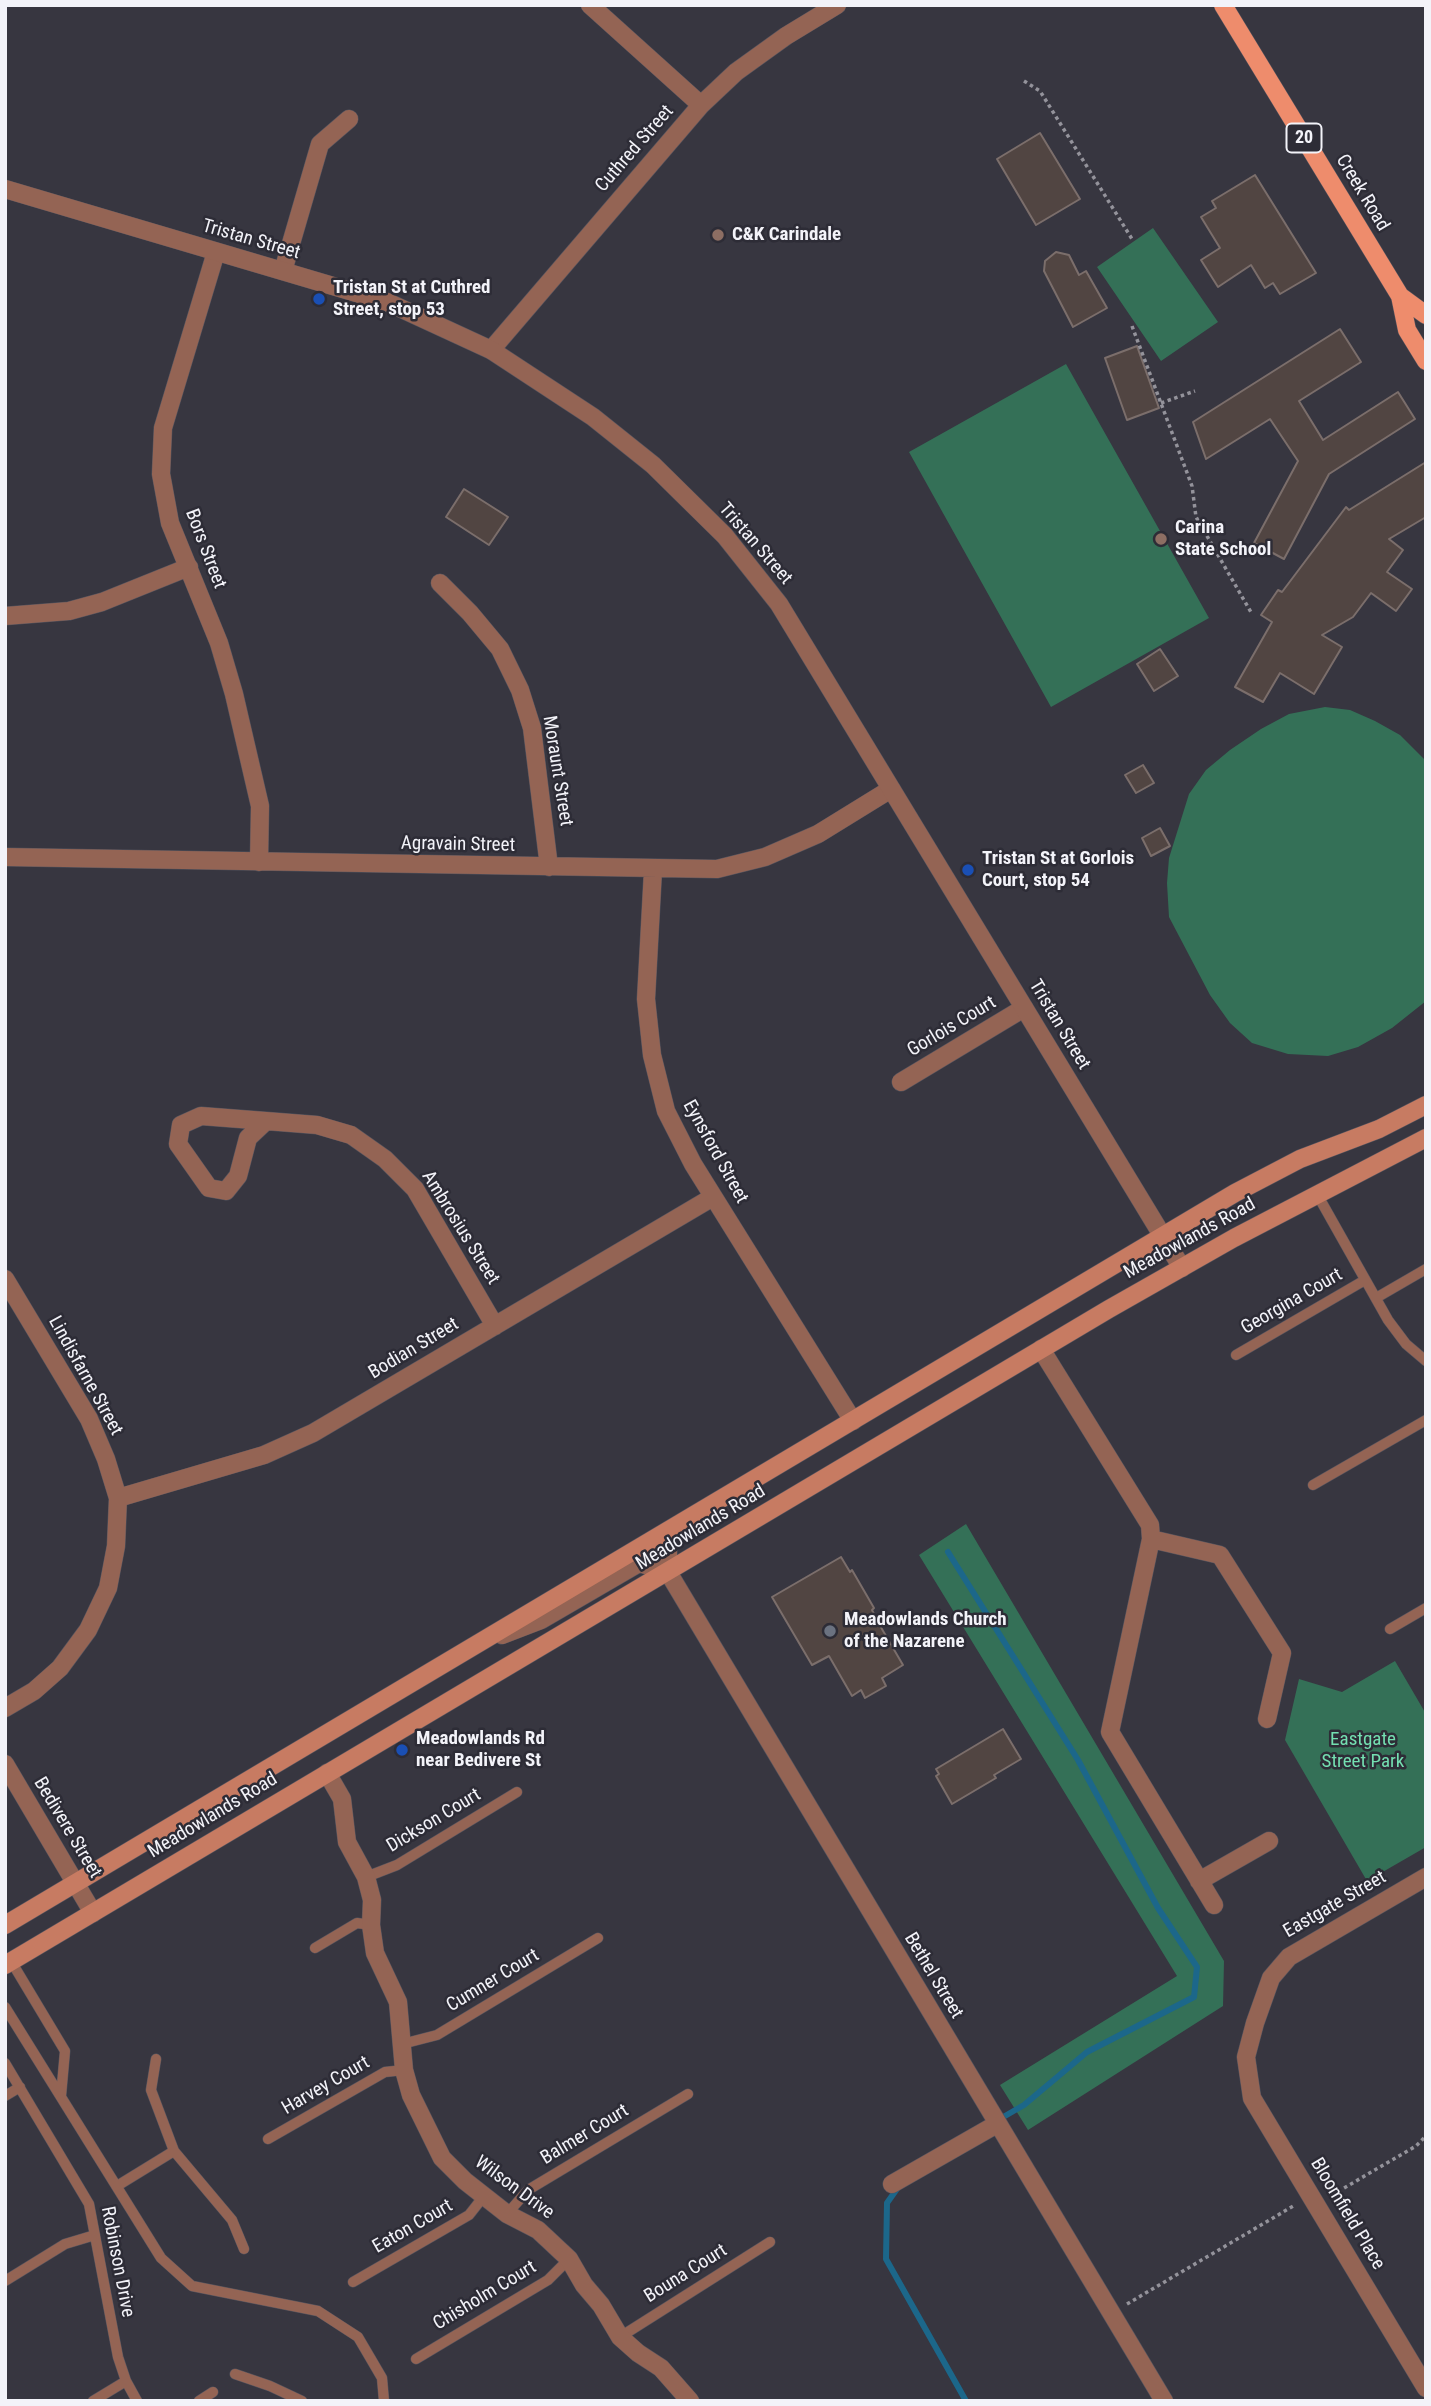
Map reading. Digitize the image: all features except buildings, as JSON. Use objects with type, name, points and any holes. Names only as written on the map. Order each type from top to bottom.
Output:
[{"type":"main road","name":"Creek Road","points":[[1223,5],[1400,296],[1408,330],[1426,361]]},
{"type":"main road","name":"Creek Road","points":[[1400,296],[1426,315]]},
{"type":"main road","name":"Meadowlands Road","points":[[5,1925],[1235,1193],[1300,1159],[1379,1129],[1426,1105]]},
{"type":"main road","name":"Meadowlands Road","points":[[8,1963],[1041,1349],[1317,1194],[1426,1138]]},
{"type":"street","points":[[590,5],[701,105]]},
{"type":"street","name":"Cuthred Street","points":[[491,350],[701,105],[736,72],[786,36],[837,5]]},
{"type":"street","points":[[283,271],[320,144],[349,119]]},
{"type":"street","name":"Tristan Street","points":[[5,189],[387,302],[491,350],[593,417],[653,465],[725,536],[779,604],[1182,1268]]},
{"type":"street","name":"Bors Street","points":[[216,251],[163,428],[161,474],[170,523],[219,643],[247,748],[260,806],[259,862]]},
{"type":"street","points":[[5,616],[69,611],[188,567]]},
{"type":"street","name":"Moraunt Street","points":[[440,583],[500,649],[520,690],[532,728],[549,867]]},
{"type":"street","name":"Agravain Street","points":[[5,857],[717,869],[765,857],[818,834],[891,789]]},
{"type":"street","name":"Eynsford Street","points":[[653,870],[646,999],[652,1055],[666,1111],[692,1164],[853,1421]]},
{"type":"street","name":"Gorlois Court","points":[[901,1082],[1024,1008]]},
{"type":"street","name":"Ambrosius Street","points":[[266,1121],[248,1138],[238,1176],[226,1191],[209,1188],[178,1144],[181,1125],[201,1116],[266,1121],[317,1125],[351,1135],[385,1158],[415,1189],[495,1326]]},
{"type":"street","name":"Bodian Street","points":[[118,1498],[264,1455],[313,1433],[713,1197]]},
{"type":"street","name":"Lindisfarne Street","points":[[5,1279],[89,1419],[106,1459],[118,1498],[116,1546],[108,1588],[88,1630],[60,1668],[34,1691],[5,1708]]},
{"type":"street","points":[[1041,1349],[1150,1525],[1151,1539],[1110,1732],[1214,1905]]},
{"type":"street","points":[[477,1645],[541,1620],[639,1563],[668,1572],[668,1546],[683,1522]]},
{"type":"street","points":[[1151,1539],[1220,1555],[1227,1565],[1282,1653],[1267,1719]]},
{"type":"street","name":"Bethel Street","points":[[668,1572],[1164,2401]]},
{"type":"street","name":"Bedivere Street","points":[[5,1764],[93,1913]]},
{"type":"street","name":"Wilson Drive","points":[[327,1773],[342,1799],[347,1842],[366,1877],[372,1900],[371,1925],[375,1953],[398,2002],[404,2070],[411,2095],[442,2158],[465,2181],[507,2214],[538,2230],[569,2259],[620,2337],[661,2368],[685,2399]]},
{"type":"street","points":[[1199,1881],[1269,1841]]},
{"type":"street","name":"Eastgate Street","points":[[1246,2057],[1271,1978],[1289,1957],[1426,1877]]},
{"type":"street","name":"Bloomfield Place","points":[[1246,2057],[1252,2098],[1426,2388]]},
{"type":"street","points":[[892,2184],[1001,2131]]},
{"type":"lane","points":[[1317,1194],[1388,1320],[1406,1344],[1426,1361]]},
{"type":"lane","points":[[1376,1298],[1426,1269]]},
{"type":"lane","name":"Georgina Court","points":[[1236,1355],[1365,1280]]},
{"type":"lane","points":[[1313,1486],[1426,1420]]},
{"type":"lane","points":[[1390,1629],[1426,1608]]},
{"type":"lane","name":"Dickson Court","points":[[366,1877],[397,1865],[517,1792]]},
{"type":"lane","points":[[315,1948],[357,1923],[371,1925]]},
{"type":"lane","name":"Cumner Court","points":[[402,2044],[437,2035],[598,1938]]},
{"type":"lane","points":[[8,1963],[65,2051],[61,2096]]},
{"type":"lane","points":[[5,2007],[161,2258],[192,2286],[318,2311],[358,2337],[382,2378],[384,2401]]},
{"type":"lane","points":[[156,2059],[151,2090],[174,2151],[232,2220],[244,2249]]},
{"type":"lane","name":"Robinson Drive","points":[[5,2063],[89,2204],[118,2357],[125,2382],[137,2401]]},
{"type":"lane","name":"Harvey Court","points":[[268,2140],[384,2072],[404,2070]]},
{"type":"lane","points":[[5,2096],[20,2087]]},
{"type":"lane","name":"Balmer Court","points":[[507,2214],[528,2190],[688,2094]]},
{"type":"lane","points":[[117,2186],[174,2151]]},
{"type":"lane","name":"Eaton Court","points":[[352,2282],[469,2215],[484,2196]]},
{"type":"lane","points":[[5,2281],[65,2244],[96,2235]]},
{"type":"lane","name":"Bouna Court","points":[[620,2337],[770,2242]]},
{"type":"lane","name":"Chisholm Court","points":[[416,2359],[548,2280],[569,2259]]},
{"type":"lane","points":[[235,2374],[302,2401]]},
{"type":"lane","points":[[93,2401],[125,2382]]},
{"type":"lane","points":[[199,2401],[213,2392]]},
{"type":"path","points":[[1024,82],[1040,91],[1132,239]]},
{"type":"path","points":[[1132,326],[1192,486],[1196,517],[1252,614]]},
{"type":"path","points":[[1161,406],[1195,391]]},
{"type":"path","points":[[1111,2314],[1294,2205],[1316,2204],[1416,2146],[1426,2136]]},
{"type":"green space","points":[[1153,228],[1218,322],[1161,361],[1097,267]]},
{"type":"green space","points":[[1066,364],[1209,618],[1051,707],[909,452]]},
{"type":"green space","points":[[1325,707],[1350,710],[1375,721],[1400,735],[1426,761],[1426,1001],[1392,1028],[1358,1047],[1328,1056],[1288,1054],[1252,1043],[1230,1023],[1210,995],[1169,917],[1167,883],[1169,858],[1189,794],[1206,770],[1261,729],[1289,714]]},
{"type":"green space","points":[[966,1524],[1224,1961],[1223,2006],[1028,2130],[1000,2085],[1177,1976],[919,1555]]},
{"type":"green space","name":"Eastgate Street Park","points":[[1395,1661],[1426,1714],[1426,1847],[1367,1881],[1285,1740],[1299,1679],[1342,1692]]},
{"type":"waterway","points":[[948,1552],[1078,1760],[1158,1908],[1197,1967],[1194,1997],[1087,2052],[1024,2105],[998,2120]]},
{"type":"waterway","points":[[899,2186],[887,2203],[886,2259],[966,2401]]},
{"type":"place","name":"C&K Carindale","points":[[718,235]]},
{"type":"place","name":"Tristan St at Cuthred Street, stop 53","points":[[319,299]]},
{"type":"place","name":"Carina State School","points":[[1161,539]]},
{"type":"place","name":"Tristan St at Gorlois Court, stop 54","points":[[968,870]]},
{"type":"place","name":"Meadowlands Church of the Nazarene","points":[[830,1631]]},
{"type":"place","name":"Meadowlands Rd near Bedivere St","points":[[402,1750]]}]
